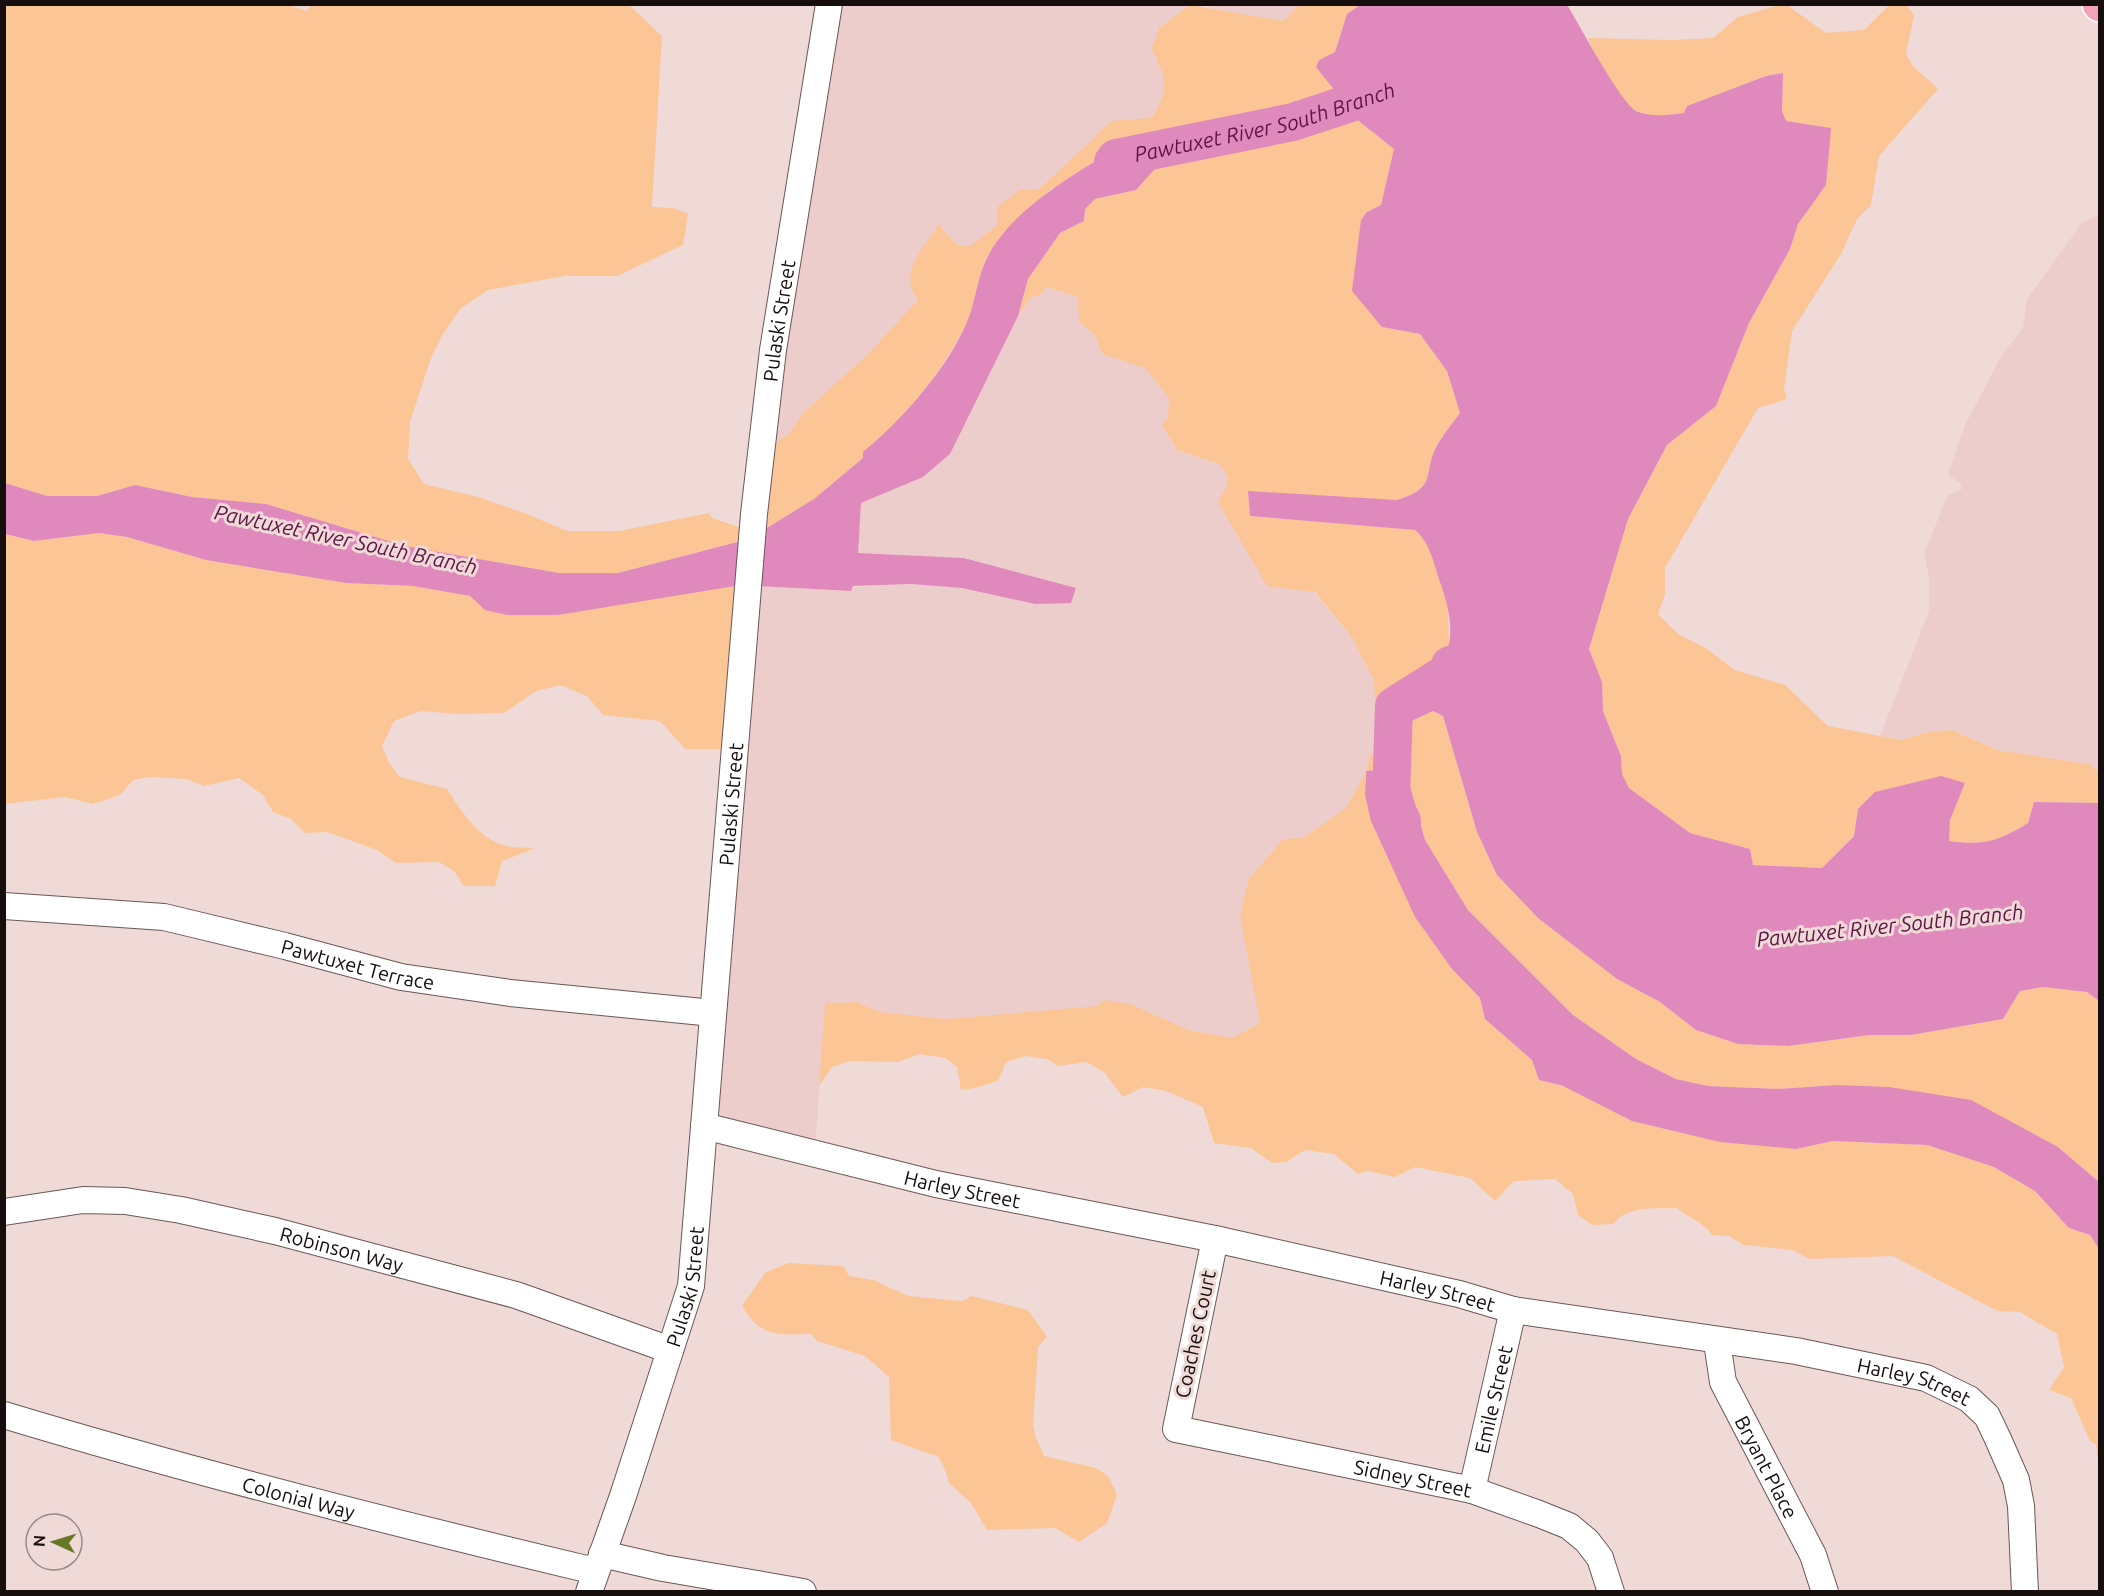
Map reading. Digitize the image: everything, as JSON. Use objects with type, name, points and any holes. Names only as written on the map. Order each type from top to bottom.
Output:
[{"type":"street","name":"Pulaski Street","points":[[595,1572],[691,1286],[754,514],[774,338],[829,4]]},
{"type":"street","name":"Pawtuxet Terrace","points":[[4,906],[164,917],[263,940],[401,977],[510,993],[713,1013]]},
{"type":"street","name":"Harley Street","points":[[704,1126],[936,1184],[1215,1239],[1459,1294],[1513,1310],[1717,1342],[1796,1351],[1926,1378],[1969,1399],[1987,1416],[2016,1480],[2024,1540],[2025,1592]]},
{"type":"street","name":"Robinson Way","points":[[4,1212],[83,1200],[125,1201],[181,1210],[275,1231],[516,1295],[670,1350]]},
{"type":"street","name":"Coaches Court","points":[[1176,1429],[1215,1239]]},
{"type":"street","name":"Emile Street","points":[[1472,1490],[1513,1310]]},
{"type":"street","name":"Bryant Place","points":[[1717,1342],[1722,1382],[1813,1555],[1825,1592]]},
{"type":"street","name":"Colonial Way","points":[[4,1415],[115,1448],[408,1527],[595,1572],[663,1568],[803,1592]]},
{"type":"street","name":"Sidney Street","points":[[1176,1429],[1472,1490],[1569,1526],[1587,1541],[1600,1558],[1611,1592]]},
{"type":"shaded area","points":[[285,4],[307,11],[311,4],[629,5],[662,36],[652,207],[673,208],[688,214],[683,245],[617,276],[565,276],[488,290],[460,309],[443,334],[431,358],[410,422],[408,459],[424,484],[478,497],[567,531],[619,531],[709,513],[712,518],[751,531],[760,454],[788,434],[804,412],[866,356],[918,300],[912,290],[911,270],[920,251],[939,224],[958,246],[972,245],[997,225],[997,207],[1020,190],[1039,189],[1112,121],[1152,118],[1164,90],[1163,76],[1152,48],[1159,28],[1190,5],[1284,21],[1297,7],[1303,5],[1360,5],[1347,14],[1335,52],[1319,60],[1360,122],[1394,149],[1381,205],[1367,212],[1382,327],[1420,334],[1447,371],[1460,413],[1438,444],[1424,484],[1410,495],[1397,500],[1248,492],[1250,516],[1416,530],[1426,539],[1448,603],[1449,650],[1436,674],[1388,714],[1377,709],[1373,678],[1350,635],[1315,592],[1267,586],[1218,502],[1226,488],[1228,477],[1219,464],[1177,450],[1162,425],[1168,417],[1169,398],[1145,368],[1102,354],[1095,335],[1079,322],[1078,297],[1047,287],[1041,294],[1030,298],[1018,316],[1028,279],[1060,233],[1084,221],[1085,209],[1095,199],[1136,190],[1052,188],[1019,219],[985,261],[968,320],[936,375],[894,424],[863,452],[863,458],[814,499],[749,539],[618,573],[559,573],[405,546],[266,504],[192,497],[135,485],[97,496],[47,496],[5,483],[4,5]]},
{"type":"shaded area","points":[[826,5],[1190,5],[1159,28],[1152,48],[1165,81],[1166,93],[1152,118],[1112,122],[1039,189],[1020,190],[997,225],[972,245],[958,246],[940,224],[913,294],[918,300],[866,356],[804,412],[788,434],[760,454]]},
{"type":"shaded area","points":[[1200,5],[1303,5],[1297,7],[1285,21],[1241,15]]},
{"type":"shaded area","points":[[1779,5],[1787,5],[1826,33],[1864,30],[1889,5],[1906,5],[1914,15],[1906,54],[1913,66],[1938,89],[1879,156],[1871,205],[1857,219],[1841,254],[1792,331],[1784,389],[1787,399],[1758,408],[1665,568],[1665,594],[1658,614],[1678,634],[1707,649],[1735,670],[1785,685],[1828,726],[1901,740],[1924,733],[1952,730],[1997,750],[2088,764],[2099,772],[2099,803],[2034,802],[2028,823],[1990,841],[1971,843],[1949,841],[1950,820],[1964,783],[1858,809],[1854,835],[1822,868],[1753,865],[1750,849],[1690,833],[1629,788],[1622,774],[1621,756],[1603,711],[1602,682],[1589,649],[1628,519],[1667,445],[1716,406],[1749,323],[1790,249],[1798,224],[1826,185],[1830,128],[1786,121],[1782,111],[1783,73],[1766,76],[1687,106],[1684,113],[1642,114],[1631,108],[1617,90],[1588,38],[1673,40],[1713,38],[1738,17]]},
{"type":"shaded area","points":[[2099,214],[2099,772],[2088,764],[1997,750],[1952,730],[1924,733],[1901,740],[1880,736],[1929,611],[1929,577],[1924,553],[1948,495],[1962,489],[1960,483],[1948,475],[1965,425],[2002,355],[2023,328],[2027,299],[2082,223]]},
{"type":"shaded area","points":[[1046,287],[1079,297],[1079,322],[1095,335],[1102,354],[1145,368],[1169,398],[1168,417],[1177,450],[1219,464],[1228,477],[1226,488],[1350,635],[1373,678],[1377,709],[1388,714],[1386,721],[1396,725],[1413,725],[1409,756],[1401,761],[1371,754],[1365,773],[1346,808],[1303,838],[1283,839],[1248,880],[1240,917],[1260,1023],[1232,1038],[1189,1030],[1130,1004],[946,1019],[880,1012],[856,1002],[825,1003],[815,1152],[706,1125],[741,585],[851,591],[854,583],[854,587],[911,584],[962,588],[1015,573],[964,558],[857,553],[861,503],[923,477],[950,454],[1016,316],[1030,298],[1041,294]]},
{"type":"shaded area","points":[[99,533],[127,537],[206,560],[346,583],[413,586],[471,596],[485,610],[741,585],[731,749],[685,749],[660,721],[603,715],[588,697],[561,685],[536,691],[504,713],[457,714],[421,711],[394,721],[382,746],[388,761],[400,777],[447,789],[479,831],[496,842],[509,847],[535,848],[502,861],[495,886],[464,886],[454,871],[439,862],[396,863],[377,850],[327,832],[305,833],[291,819],[273,812],[263,795],[239,778],[204,786],[187,779],[150,777],[133,780],[120,795],[93,804],[65,797],[5,804],[5,534],[34,541]]},
{"type":"shaded area","points":[[1433,710],[1443,716],[1477,832],[1497,875],[1538,918],[1617,979],[1660,1002],[1696,1030],[1738,1044],[1788,1046],[1870,1035],[1911,1035],[2003,1019],[2020,991],[2043,987],[2087,992],[2099,1001],[2099,1182],[2058,1147],[1837,1085],[1778,1089],[1708,1086],[1676,1079],[1636,1059],[1573,1015],[1468,910],[1425,840],[1408,779],[1382,770],[1366,771],[1371,754],[1401,761],[1409,756],[1413,725],[1409,723]]},
{"type":"shaded area","points":[[1365,773],[1365,795],[1452,969],[1480,998],[1485,1019],[1532,1060],[1539,1080],[1796,1149],[1833,1141],[1927,1145],[1994,1167],[2035,1191],[2069,1228],[2090,1235],[2100,1249],[2099,1472],[2096,1444],[2090,1441],[2071,1398],[2049,1390],[2064,1367],[2057,1334],[2020,1312],[1998,1311],[1893,1256],[1809,1259],[1793,1250],[1744,1245],[1729,1236],[1712,1235],[1705,1227],[1677,1208],[1651,1208],[1634,1211],[1619,1218],[1613,1224],[1592,1225],[1578,1215],[1573,1194],[1555,1179],[1514,1181],[1495,1201],[1470,1178],[1415,1167],[1395,1177],[1368,1171],[1358,1174],[1334,1154],[1305,1150],[1286,1162],[1272,1163],[1251,1148],[1214,1143],[1203,1107],[1166,1091],[1143,1087],[1123,1097],[1104,1072],[1086,1062],[1058,1066],[1047,1059],[1025,1056],[1006,1062],[998,1081],[961,1090],[957,1067],[945,1058],[920,1054],[898,1062],[850,1061],[832,1067],[819,1086],[825,1003],[856,1002],[880,1012],[946,1019],[1099,1006],[1103,1000],[1130,1004],[1189,1030],[1232,1038],[1260,1023],[1240,917],[1248,880],[1283,839],[1303,838],[1346,808]]},
{"type":"shaded area","points":[[788,1263],[843,1266],[849,1276],[873,1280],[908,1296],[961,1301],[972,1296],[1028,1310],[1047,1337],[1038,1347],[1033,1425],[1035,1436],[1044,1456],[1096,1468],[1108,1476],[1117,1495],[1107,1523],[1079,1542],[1055,1528],[987,1530],[971,1503],[948,1482],[939,1457],[891,1440],[889,1377],[865,1356],[817,1341],[811,1334],[771,1332],[756,1324],[749,1316],[742,1306],[765,1273]]},
{"type":"water","points":[[1360,5],[1567,5],[1612,81],[1631,107],[1638,112],[1655,115],[1684,113],[1687,106],[1766,76],[1783,73],[1782,111],[1786,121],[1831,128],[1826,185],[1798,224],[1790,249],[1749,323],[1716,406],[1667,445],[1628,519],[1589,649],[1602,682],[1603,711],[1621,756],[1622,774],[1629,788],[1690,833],[1750,849],[1753,865],[1822,868],[1854,836],[1858,809],[1875,792],[1941,776],[1965,783],[1950,820],[1949,841],[1972,843],[1990,841],[2008,834],[2028,823],[2034,802],[2099,803],[2099,1001],[2087,992],[2043,987],[2020,991],[2003,1019],[1911,1035],[1870,1035],[1788,1046],[1738,1044],[1696,1030],[1660,1002],[1617,979],[1538,918],[1497,875],[1477,832],[1443,716],[1433,711],[1404,723],[1386,721],[1388,714],[1435,671],[1449,643],[1450,625],[1447,604],[1428,546],[1415,530],[1250,516],[1248,491],[1397,500],[1410,495],[1424,484],[1438,444],[1460,413],[1447,371],[1420,334],[1382,327],[1352,291],[1361,220],[1367,212],[1381,205],[1394,149],[1360,122],[1316,67],[1319,60],[1335,52],[1347,14]]},
{"type":"water","points":[[1140,135],[1159,136],[1161,162],[1136,190],[1095,199],[1085,209],[1084,221],[1060,233],[1028,279],[1018,316],[950,454],[923,477],[861,503],[858,553],[964,558],[1076,588],[1071,603],[1035,604],[962,588],[911,584],[853,586],[851,591],[741,585],[558,615],[507,615],[485,610],[470,596],[413,586],[346,583],[206,560],[127,537],[99,533],[34,541],[5,534],[5,483],[47,496],[97,496],[135,485],[192,497],[266,504],[405,546],[559,573],[618,573],[749,539],[814,499],[863,458],[863,452],[909,408],[938,373],[961,336],[988,256],[1017,219],[1035,202],[1077,172]]},
{"type":"water","points":[[1382,770],[1408,779],[1425,840],[1468,910],[1573,1015],[1636,1059],[1676,1079],[1708,1086],[1778,1089],[1837,1085],[1889,1087],[1971,1100],[2058,1147],[2099,1182],[2099,1249],[2090,1235],[2069,1228],[2035,1191],[1994,1167],[1927,1145],[1833,1141],[1796,1149],[1720,1142],[1632,1121],[1563,1086],[1539,1080],[1532,1060],[1485,1019],[1480,998],[1452,969],[1415,917],[1371,821],[1365,795],[1366,771]]},
{"type":"waterway","name":"Pawtuxet River South Branch","points":[[1113,162],[1116,158],[1293,122],[1393,89]]},
{"type":"waterway","points":[[1402,821],[1391,799],[1394,706],[1448,672],[1450,665]]}]
